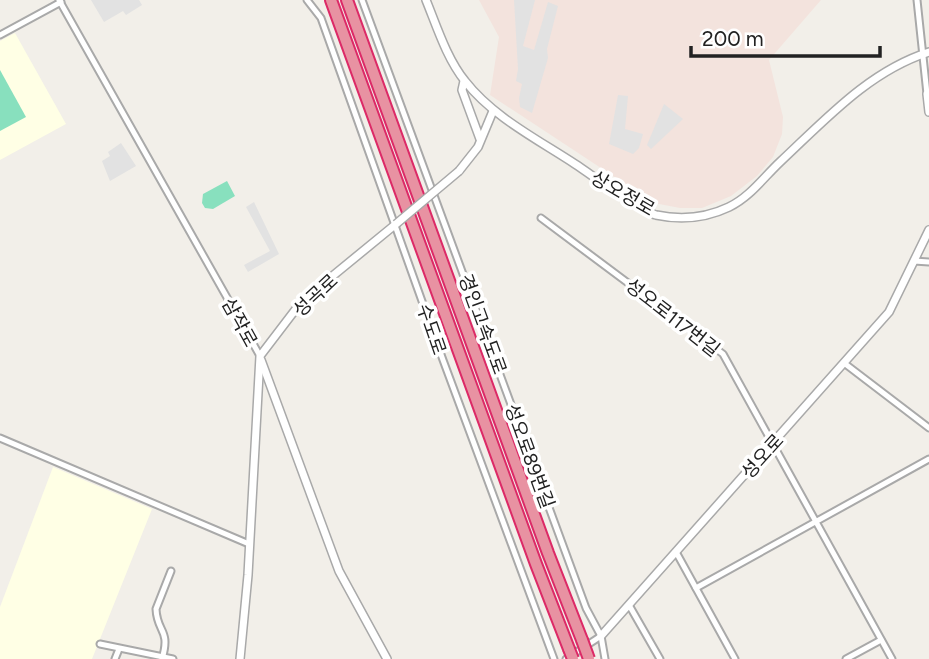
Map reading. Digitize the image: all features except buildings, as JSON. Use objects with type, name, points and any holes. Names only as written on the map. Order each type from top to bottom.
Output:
[{"type":"highway","name":"경인고속도로","points":[[331,0],[569,656]]},
{"type":"highway","name":"경인고속도로","points":[[347,0],[589,659]]},
{"type":"street","name":"수도로","points":[[307,0],[321,18],[443,360],[554,659]]},
{"type":"street","name":"성오로89번길","points":[[362,0],[586,608],[601,636],[605,659]]},
{"type":"street","name":"상오정로","points":[[426,0],[449,55],[464,80],[493,111],[650,213],[682,218],[699,217],[730,207],[745,197],[855,93],[891,69],[926,53]]},
{"type":"street","points":[[917,0],[926,53],[929,112]]},
{"type":"street","points":[[0,35],[61,1]]},
{"type":"street","name":"삼작로","points":[[61,1],[260,356],[339,571],[387,659]]},
{"type":"street","points":[[464,80],[462,90],[481,140]]},
{"type":"street","name":"성곡로","points":[[260,356],[302,301],[459,172],[481,140],[493,111]]},
{"type":"street","name":"성오로117번길","points":[[541,218],[723,355],[892,659]]},
{"type":"street","name":"성오로","points":[[569,656],[601,636],[889,312],[929,230]]},
{"type":"street","points":[[914,261],[929,262]]},
{"type":"street","points":[[240,659],[260,356]]},
{"type":"street","points":[[844,363],[929,428]]},
{"type":"street","points":[[0,438],[249,544]]},
{"type":"street","points":[[696,588],[929,459]]},
{"type":"street","points":[[676,552],[735,659]]},
{"type":"street","points":[[163,658],[167,638],[156,616],[156,609],[171,571]]},
{"type":"street","points":[[629,605],[660,659]]},
{"type":"street","points":[[846,659],[881,640]]},
{"type":"street","points":[[100,644],[173,659]]},
{"type":"street","points":[[115,659],[119,649]]},
{"type":"shaded area","points":[[91,0],[139,0],[142,5],[126,15],[123,11],[104,22]]},
{"type":"shaded area","points":[[479,0],[821,0],[769,60],[783,117],[782,134],[773,157],[757,176],[731,196],[702,208],[680,208],[654,203],[490,95],[499,37]]},
{"type":"shaded area","points":[[514,0],[535,0],[523,46],[534,50],[548,2],[558,6],[547,49],[548,58],[532,113],[520,107],[522,84],[516,81],[518,69]]},
{"type":"shaded area","points":[[15,33],[66,124],[0,160],[0,41]]},
{"type":"shaded area","points":[[618,95],[628,96],[625,129],[643,134],[639,148],[633,154],[609,144]]},
{"type":"shaded area","points":[[664,104],[683,119],[651,149],[647,145]]},
{"type":"shaded area","points":[[121,143],[136,166],[110,181],[102,161],[110,156],[108,152]]},
{"type":"shaded area","points":[[254,202],[279,254],[248,272],[244,265],[270,251],[246,207]]},
{"type":"shaded area","points":[[53,467],[152,509],[92,659],[0,659],[0,607]]},
{"type":"green space","points":[[0,70],[26,117],[0,131]]},
{"type":"green space","points":[[227,181],[235,196],[213,209],[205,208],[202,203],[203,194]]}]
